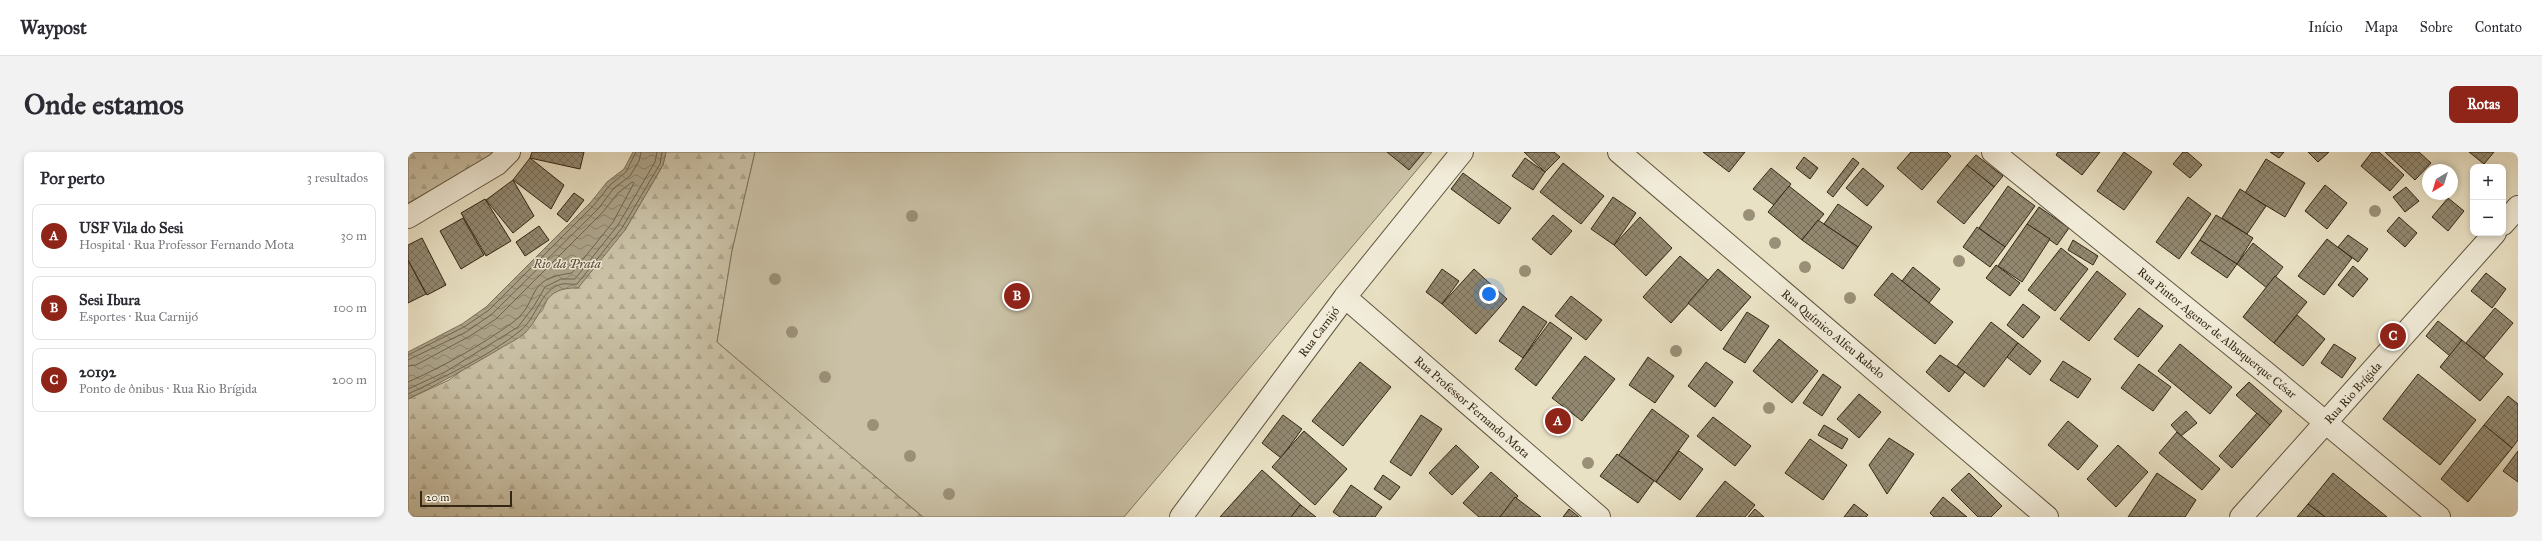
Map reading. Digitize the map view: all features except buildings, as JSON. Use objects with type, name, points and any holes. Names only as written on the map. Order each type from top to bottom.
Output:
[{"type":"street","points":[[408,217],[492,168],[509,152]]},
{"type":"street","name":"Rua Carnijó","points":[[1181,517],[1345,297],[1462,152]]},
{"type":"street","name":"Rua Químico Alfeu Rabelo","points":[[1619,152],[2047,517]]},
{"type":"street","name":"Rua Pintor Agenor de Albuquerque César","points":[[1993,152],[2327,423],[2439,517]]},
{"type":"street","points":[[2506,221],[2518,207]]},
{"type":"street","name":"Rua Rio Brígida","points":[[2241,517],[2327,423],[2492,236]]},
{"type":"street","name":"Rua Professor Fernando Mota","points":[[1345,297],[1599,517]]},
{"type":"green space","points":[[408,152],[493,152],[492,157],[408,203]]},
{"type":"green space","points":[[666,152],[755,152],[732,251],[717,342],[923,517],[408,517],[408,399],[449,380],[542,311],[549,295],[563,288],[625,230],[663,165]]},
{"type":"green space","points":[[755,152],[1432,152],[1124,517],[923,517],[717,342],[732,251]]},
{"type":"water","name":"Rio da Prata","points":[[633,152],[666,152],[663,165],[625,230],[578,288],[557,291],[551,296],[525,333],[518,338],[453,376],[408,399],[408,352],[462,324],[486,307],[591,202],[607,182],[624,169]]},
{"type":"place","name":"Sesi Ibura","points":[[1017,296]]},
{"type":"place","name":"20192","points":[[2393,336]]},
{"type":"place","name":"USF Vila do Sesi","points":[[1558,421]]}]
